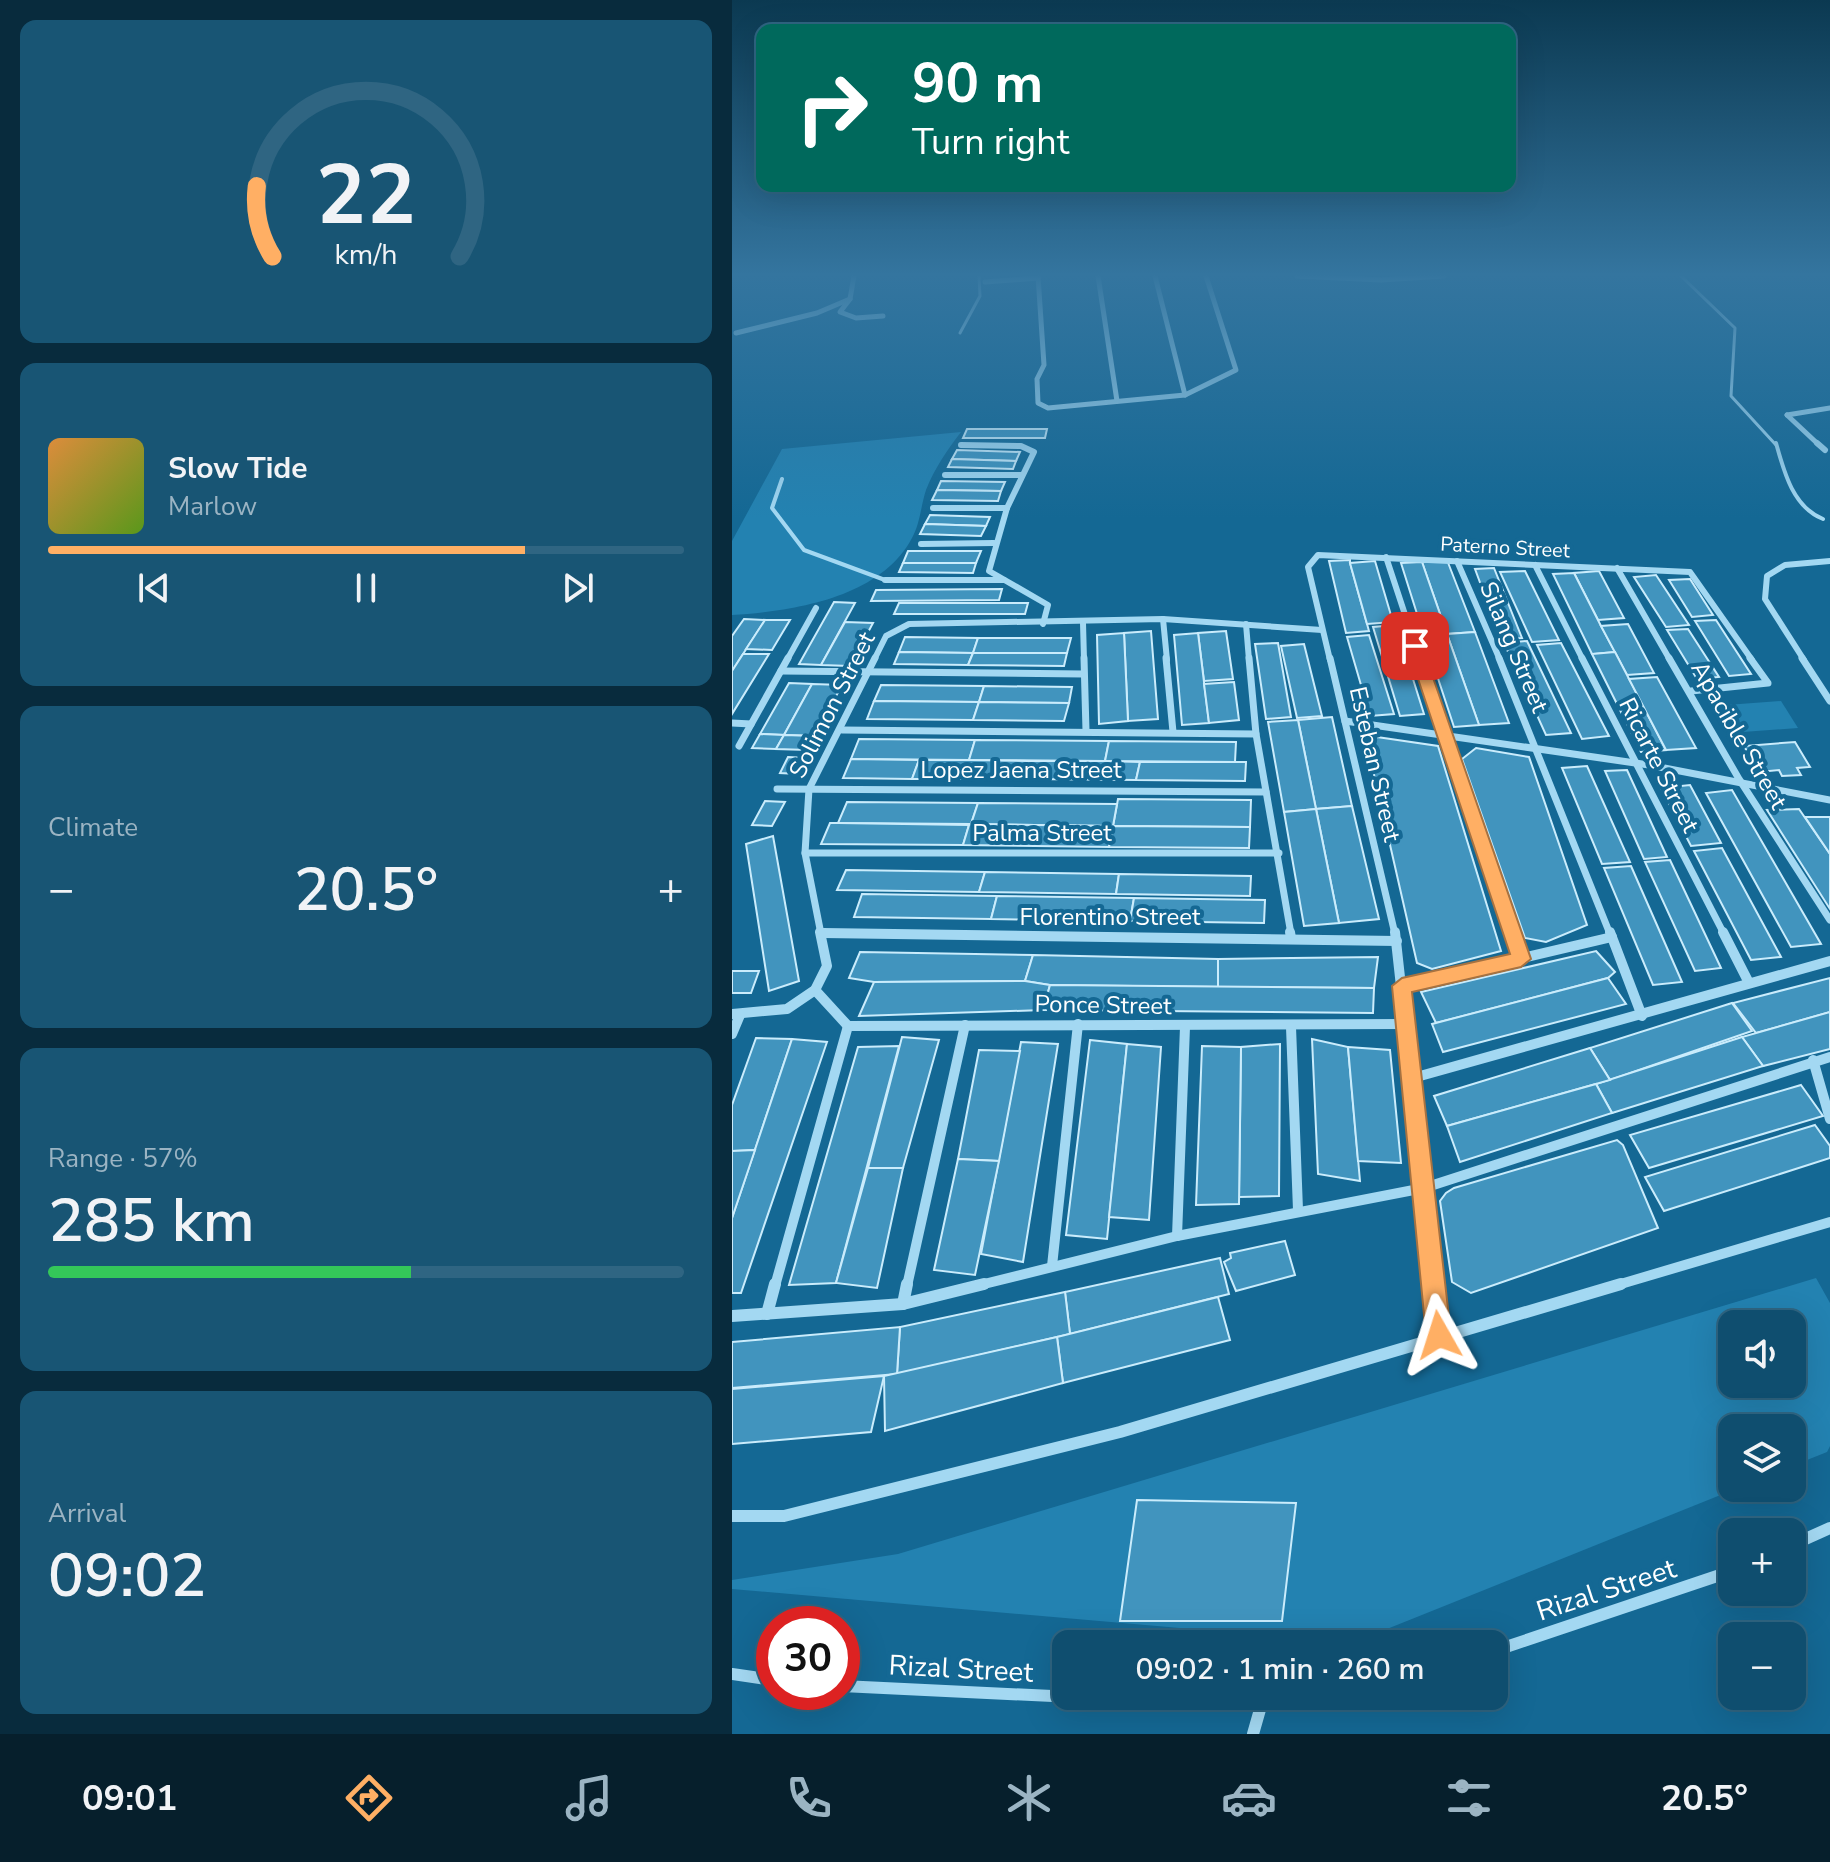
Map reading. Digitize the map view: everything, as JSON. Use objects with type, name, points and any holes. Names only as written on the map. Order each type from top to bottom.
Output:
[{"type":"street","points":[[1043,357],[1044,365],[1037,379],[1038,403],[1048,408],[1185,395],[1236,370],[1232,357]]},
{"type":"street","points":[[1110,357],[1117,401]]},
{"type":"street","points":[[1175,357],[1185,395]]},
{"type":"street","points":[[1825,450],[1787,415],[1830,408]]},
{"type":"street","points":[[961,445],[1021,446],[1034,452],[1007,508],[994,543],[989,571],[1048,605],[1043,624]]},
{"type":"street","points":[[945,475],[1022,475]]},
{"type":"street","points":[[933,508],[1007,508]]},
{"type":"street","points":[[921,544],[994,543]]},
{"type":"street","name":"Paterno Street","points":[[1318,555],[1690,572],[1768,683],[1691,691]]},
{"type":"street","name":"Esteban Street","points":[[1318,555],[1308,567],[1397,941],[1439,1335]]},
{"type":"street","points":[[1386,557],[1521,959]]},
{"type":"street","name":"Silang Street","points":[[1457,561],[1538,748],[1642,1016]]},
{"type":"street","points":[[1830,561],[1785,565],[1767,576],[1765,599],[1830,701]]},
{"type":"street","name":"Ricarte Street","points":[[1535,565],[1749,983]]},
{"type":"street","name":"Apacible Street","points":[[1617,568],[1691,691],[1739,779],[1830,920]]},
{"type":"street","points":[[885,580],[1005,580]]},
{"type":"street","points":[[739,746],[816,608]]},
{"type":"street","points":[[1163,619],[1173,732]]},
{"type":"street","name":"Solimon Street","points":[[815,990],[827,966],[805,853],[809,789],[842,730],[886,636],[909,624],[1043,624],[1163,619],[1322,630]]},
{"type":"street","points":[[1083,623],[1086,731]]},
{"type":"street","points":[[1246,624],[1256,734],[1279,853],[1291,938]]},
{"type":"street","points":[[781,671],[1083,674]]},
{"type":"street","points":[[1345,721],[1739,779],[1830,800]]},
{"type":"street","points":[[732,723],[751,724]]},
{"type":"street","points":[[842,730],[1256,734]]},
{"type":"street","name":"Lopez Jaena Street","points":[[777,789],[1266,792]]},
{"type":"street","name":"Palma Street","points":[[805,853],[1279,853]]},
{"type":"street","name":"Florentino Street","points":[[823,933],[1397,941]]},
{"type":"street","points":[[1402,986],[1612,937]]},
{"type":"street","points":[[1413,1078],[1830,961]]},
{"type":"street","points":[[732,1034],[736,1014],[787,1009],[815,990],[848,1026],[767,1314]]},
{"type":"street","points":[[1052,1266],[1078,1024]]},
{"type":"street","name":"Ponce Street","points":[[848,1026],[1078,1024],[1291,1027],[1405,1024]]},
{"type":"street","points":[[903,1304],[965,1025]]},
{"type":"street","points":[[1177,1236],[1185,1027]]},
{"type":"street","points":[[1291,1027],[1298,1210]]},
{"type":"street","points":[[732,1316],[903,1304],[1177,1236],[1298,1210],[1424,1188],[1830,1057]]},
{"type":"street","points":[[1813,1060],[1830,1119]]},
{"type":"street","points":[[732,1516],[784,1516],[1120,1432],[1439,1335],[1830,1222]]},
{"type":"street","points":[[1806,1539],[1830,1528]]},
{"type":"street","name":"Rizal Street","points":[[1508,1646],[1718,1576]]},
{"type":"street","points":[[732,1674],[756,1677]]},
{"type":"street","name":"Rizal Street","points":[[860,1687],[1052,1696]]},
{"type":"street","points":[[1253,1734],[1260,1710]]},
{"type":"lane","points":[[1733,357],[1731,396],[1737,406],[1775,440],[1785,476],[1808,513],[1823,519]]},
{"type":"lane","points":[[782,479],[772,508],[804,550],[885,580]]},
{"type":"shaded area","points":[[961,432],[929,482],[912,538],[898,558],[879,575],[857,588],[808,605],[732,615],[732,541],[782,449]]},
{"type":"shaded area","points":[[1781,701],[1798,728],[1729,733],[1713,706]]},
{"type":"shaded area","points":[[1816,1278],[1830,1303],[1830,1446],[1827,1452],[1806,1460],[1806,1414],[1718,1414],[1718,1496],[1384,1630],[1203,1630],[732,1589],[732,1580],[898,1554]]},
{"type":"building","points":[[967,429],[1047,429],[1045,438],[963,438]]},
{"type":"building","points":[[957,450],[1020,452],[1016,461],[952,459]]},
{"type":"building","points":[[952,459],[1016,461],[1013,469],[948,467]]},
{"type":"building","points":[[941,481],[1005,482],[1001,491],[937,490]]},
{"type":"building","points":[[937,490],[1001,491],[998,501],[932,500]]},
{"type":"building","points":[[930,515],[990,517],[986,526],[925,524]]},
{"type":"building","points":[[925,524],[986,526],[981,536],[920,534]]},
{"type":"building","points":[[908,551],[981,551],[976,563],[903,563]]},
{"type":"building","points":[[1350,560],[1369,631],[1346,633],[1329,561]]},
{"type":"building","points":[[1447,560],[1475,632],[1447,634],[1422,562]]},
{"type":"building","points":[[1375,561],[1393,622],[1367,624],[1350,563]]},
{"type":"building","points":[[1422,562],[1447,634],[1424,636],[1401,563]]},
{"type":"building","points":[[903,563],[976,563],[973,573],[899,572]]},
{"type":"building","points":[[1494,568],[1522,638],[1501,639],[1475,569]]},
{"type":"building","points":[[1525,571],[1559,640],[1532,642],[1500,572]]},
{"type":"building","points":[[1599,571],[1624,618],[1598,620],[1574,573]]},
{"type":"building","points":[[1574,573],[1615,652],[1592,654],[1553,574]]},
{"type":"building","points":[[1656,575],[1689,625],[1666,627],[1634,577]]},
{"type":"building","points":[[1690,579],[1713,615],[1692,617],[1669,580]]},
{"type":"building","points":[[1002,589],[999,600],[871,601],[876,590]]},
{"type":"building","points":[[834,602],[855,603],[821,665],[799,664]]},
{"type":"building","points":[[899,603],[1028,603],[1025,614],[894,614]]},
{"type":"building","points":[[744,619],[765,620],[732,671],[732,636]]},
{"type":"building","points":[[765,620],[790,620],[772,650],[746,649]]},
{"type":"building","points":[[1716,620],[1751,674],[1729,676],[1695,621]]},
{"type":"building","points":[[845,622],[873,623],[850,666],[821,665]]},
{"type":"building","points":[[1628,624],[1654,673],[1627,675],[1601,626]]},
{"type":"building","points":[[1396,625],[1424,714],[1400,716],[1373,627]]},
{"type":"building","points":[[1688,629],[1719,677],[1697,679],[1667,630]]},
{"type":"building","points":[[1151,631],[1158,719],[1128,721],[1124,633]]},
{"type":"building","points":[[1226,631],[1233,679],[1204,681],[1198,633]]},
{"type":"building","points":[[1475,632],[1509,723],[1479,725],[1447,634]]},
{"type":"building","points":[[1124,633],[1128,721],[1099,724],[1097,635]]},
{"type":"building","points":[[1198,633],[1209,723],[1182,725],[1174,635]]},
{"type":"building","points":[[1447,634],[1479,725],[1454,727],[1424,636]]},
{"type":"building","points":[[1369,635],[1394,714],[1370,716],[1347,637]]},
{"type":"building","points":[[905,637],[978,638],[973,653],[899,652]]},
{"type":"building","points":[[978,638],[1071,638],[1067,653],[973,653]]},
{"type":"building","points":[[1527,641],[1571,733],[1546,735],[1504,643]]},
{"type":"building","points":[[1278,643],[1291,717],[1266,719],[1255,644]]},
{"type":"building","points":[[1561,643],[1609,736],[1582,739],[1537,645]]},
{"type":"building","points":[[1304,644],[1322,716],[1297,718],[1281,646]]},
{"type":"building","points":[[899,652],[973,653],[968,665],[894,664]]},
{"type":"building","points":[[1615,652],[1666,750],[1641,752],[1592,654]]},
{"type":"building","points":[[973,653],[1067,653],[1064,666],[968,665]]},
{"type":"building","points":[[743,654],[769,654],[732,714],[732,671]]},
{"type":"building","points":[[1657,677],[1696,748],[1666,750],[1629,679]]},
{"type":"building","points":[[1234,682],[1239,720],[1209,723],[1204,684]]},
{"type":"building","points":[[789,683],[812,684],[784,735],[760,734]]},
{"type":"building","points":[[812,684],[842,685],[815,736],[784,735]]},
{"type":"building","points":[[881,685],[984,686],[979,702],[874,701]]},
{"type":"building","points":[[984,686],[1072,687],[1069,703],[979,702]]},
{"type":"building","points":[[874,701],[979,702],[973,720],[867,719]]},
{"type":"building","points":[[979,702],[1069,703],[1064,721],[973,720]]},
{"type":"building","points":[[1332,717],[1352,806],[1316,809],[1298,720]]},
{"type":"building","points":[[1298,720],[1316,809],[1284,812],[1268,722]]},
{"type":"building","points":[[760,734],[784,735],[776,749],[752,748]]},
{"type":"building","points":[[784,735],[815,736],[808,750],[776,749]]},
{"type":"building","points":[[1377,737],[1438,746],[1501,951],[1432,969],[1417,963],[1367,744]]},
{"type":"building","points":[[859,739],[975,740],[969,760],[851,759]]},
{"type":"building","points":[[975,740],[1109,741],[1105,761],[969,760]]},
{"type":"building","points":[[1109,741],[1236,742],[1235,762],[1105,761]]},
{"type":"building","points":[[1795,742],[1810,767],[1797,768],[1801,775],[1782,776],[1779,770],[1759,772],[1744,746]]},
{"type":"building","points":[[1476,748],[1529,757],[1587,925],[1546,942],[1525,938],[1462,759]]},
{"type":"building","points":[[788,757],[806,758],[798,774],[780,773]]},
{"type":"building","points":[[851,759],[919,760],[912,779],[843,778]]},
{"type":"building","points":[[919,760],[1028,761],[1024,779],[912,779]]},
{"type":"building","points":[[1028,761],[1140,762],[1136,780],[1024,779]]},
{"type":"building","points":[[1140,762],[1246,762],[1245,781],[1136,780]]},
{"type":"building","points":[[1587,766],[1630,862],[1602,864],[1562,768]]},
{"type":"building","points":[[1627,770],[1667,857],[1644,859],[1605,771]]},
{"type":"building","points":[[1690,785],[1721,843],[1691,846],[1661,788]]},
{"type":"building","points":[[1732,790],[1821,944],[1791,947],[1706,793]]},
{"type":"building","points":[[1118,799],[1251,800],[1250,827],[1113,826]]},
{"type":"building","points":[[765,801],[785,802],[772,826],[752,825]]},
{"type":"building","points":[[847,802],[978,803],[971,824],[838,823]]},
{"type":"building","points":[[978,803],[1117,804],[1113,826],[971,824]]},
{"type":"building","points":[[1352,806],[1379,919],[1339,923],[1316,809]]},
{"type":"building","points":[[1316,809],[1339,923],[1304,926],[1284,812]]},
{"type":"building","points":[[1799,809],[1830,854],[1830,909],[1767,810]]},
{"type":"building","points":[[1805,817],[1830,817],[1830,854]]},
{"type":"building","points":[[830,823],[969,825],[963,845],[821,844]]},
{"type":"building","points":[[969,825],[1113,826],[1109,847],[963,845]]},
{"type":"building","points":[[1113,826],[1250,827],[1249,848],[1109,847]]},
{"type":"building","points":[[773,836],[799,981],[769,991],[746,844]]},
{"type":"building","points":[[1722,848],[1781,957],[1751,960],[1694,851]]},
{"type":"building","points":[[1670,860],[1721,968],[1695,971],[1645,862]]},
{"type":"building","points":[[1631,866],[1682,982],[1653,985],[1604,868]]},
{"type":"building","points":[[846,870],[985,872],[979,892],[837,890]]},
{"type":"building","points":[[985,872],[1119,874],[1116,894],[979,892]]},
{"type":"building","points":[[1119,874],[1251,876],[1250,896],[1116,894]]},
{"type":"building","points":[[862,894],[997,896],[991,919],[854,917]]},
{"type":"building","points":[[997,896],[1134,898],[1130,921],[991,919]]},
{"type":"building","points":[[1134,898],[1265,900],[1264,923],[1130,921]]},
{"type":"building","points":[[1596,951],[1615,972],[1608,978],[1436,1023],[1421,992]]},
{"type":"building","points":[[860,952],[1033,955],[1025,981],[874,982],[849,978]]},
{"type":"building","points":[[1033,955],[1218,959],[1218,987],[1050,985],[1025,981]]},
{"type":"building","points":[[1378,957],[1374,988],[1218,987],[1218,959]]},
{"type":"building","points":[[732,971],[759,971],[751,993],[732,993]]},
{"type":"building","points":[[1608,978],[1626,1004],[1443,1052],[1432,1024]]},
{"type":"building","points":[[1830,978],[1830,1012],[1756,1033],[1733,1003]]},
{"type":"building","points":[[1025,981],[1050,985],[1043,1010],[859,1016],[874,982]]},
{"type":"building","points":[[1050,985],[1374,988],[1373,1013],[1043,1010]]},
{"type":"building","points":[[1732,1003],[1752,1031],[1610,1080],[1590,1048]]},
{"type":"building","points":[[1830,1012],[1830,1049],[1763,1066],[1742,1037]]},
{"type":"building","points":[[902,1037],[939,1040],[903,1168],[868,1168]]},
{"type":"building","points":[[1742,1037],[1763,1066],[1612,1113],[1596,1084]]},
{"type":"building","points":[[756,1038],[792,1039],[755,1150],[732,1151],[732,1105]]},
{"type":"building","points":[[792,1039],[827,1042],[741,1293],[732,1293],[732,1218]]},
{"type":"building","points":[[1312,1039],[1348,1047],[1360,1181],[1318,1174]]},
{"type":"building","points":[[1090,1040],[1127,1044],[1107,1239],[1066,1235]]},
{"type":"building","points":[[1021,1042],[1058,1044],[1023,1262],[981,1254]]},
{"type":"building","points":[[1127,1044],[1161,1047],[1149,1220],[1109,1217]]},
{"type":"building","points":[[1280,1044],[1279,1196],[1239,1197],[1241,1047]]},
{"type":"building","points":[[899,1046],[836,1283],[789,1285],[858,1047]]},
{"type":"building","points":[[1202,1046],[1241,1047],[1239,1204],[1196,1205]]},
{"type":"building","points":[[1348,1047],[1390,1050],[1401,1163],[1358,1161]]},
{"type":"building","points":[[1590,1048],[1610,1080],[1447,1126],[1434,1096]]},
{"type":"building","points":[[979,1050],[1020,1051],[999,1161],[958,1159]]},
{"type":"building","points":[[1596,1084],[1612,1113],[1460,1162],[1447,1126]]},
{"type":"building","points":[[1801,1085],[1823,1116],[1649,1168],[1630,1135]]},
{"type":"building","points":[[1815,1125],[1830,1146],[1830,1158],[1664,1211],[1645,1177]]},
{"type":"building","points":[[1617,1140],[1623,1145],[1658,1228],[1471,1293],[1452,1282],[1440,1201],[1446,1193],[1454,1188]]},
{"type":"building","points":[[755,1150],[732,1218],[732,1151]]},
{"type":"building","points":[[958,1159],[999,1161],[975,1275],[934,1270]]},
{"type":"building","points":[[868,1168],[903,1168],[877,1288],[836,1283]]},
{"type":"building","points":[[1285,1241],[1295,1275],[1236,1291],[1224,1262],[1231,1258],[1230,1253]]},
{"type":"building","points":[[1220,1258],[1229,1294],[1070,1334],[1065,1292]]},
{"type":"building","points":[[1065,1292],[1070,1334],[897,1374],[900,1327]]},
{"type":"building","points":[[1218,1297],[1230,1340],[1063,1383],[1057,1337]]},
{"type":"building","points":[[900,1327],[897,1374],[732,1388],[732,1342]]},
{"type":"building","points":[[1057,1337],[1063,1383],[885,1431],[884,1376]]},
{"type":"building","points":[[884,1376],[871,1432],[732,1444],[732,1389]]},
{"type":"building","points":[[1137,1500],[1296,1503],[1282,1621],[1120,1621]]},
{"type":"route","points":[[1415,646],[1521,959],[1402,986],[1439,1335]]}]
